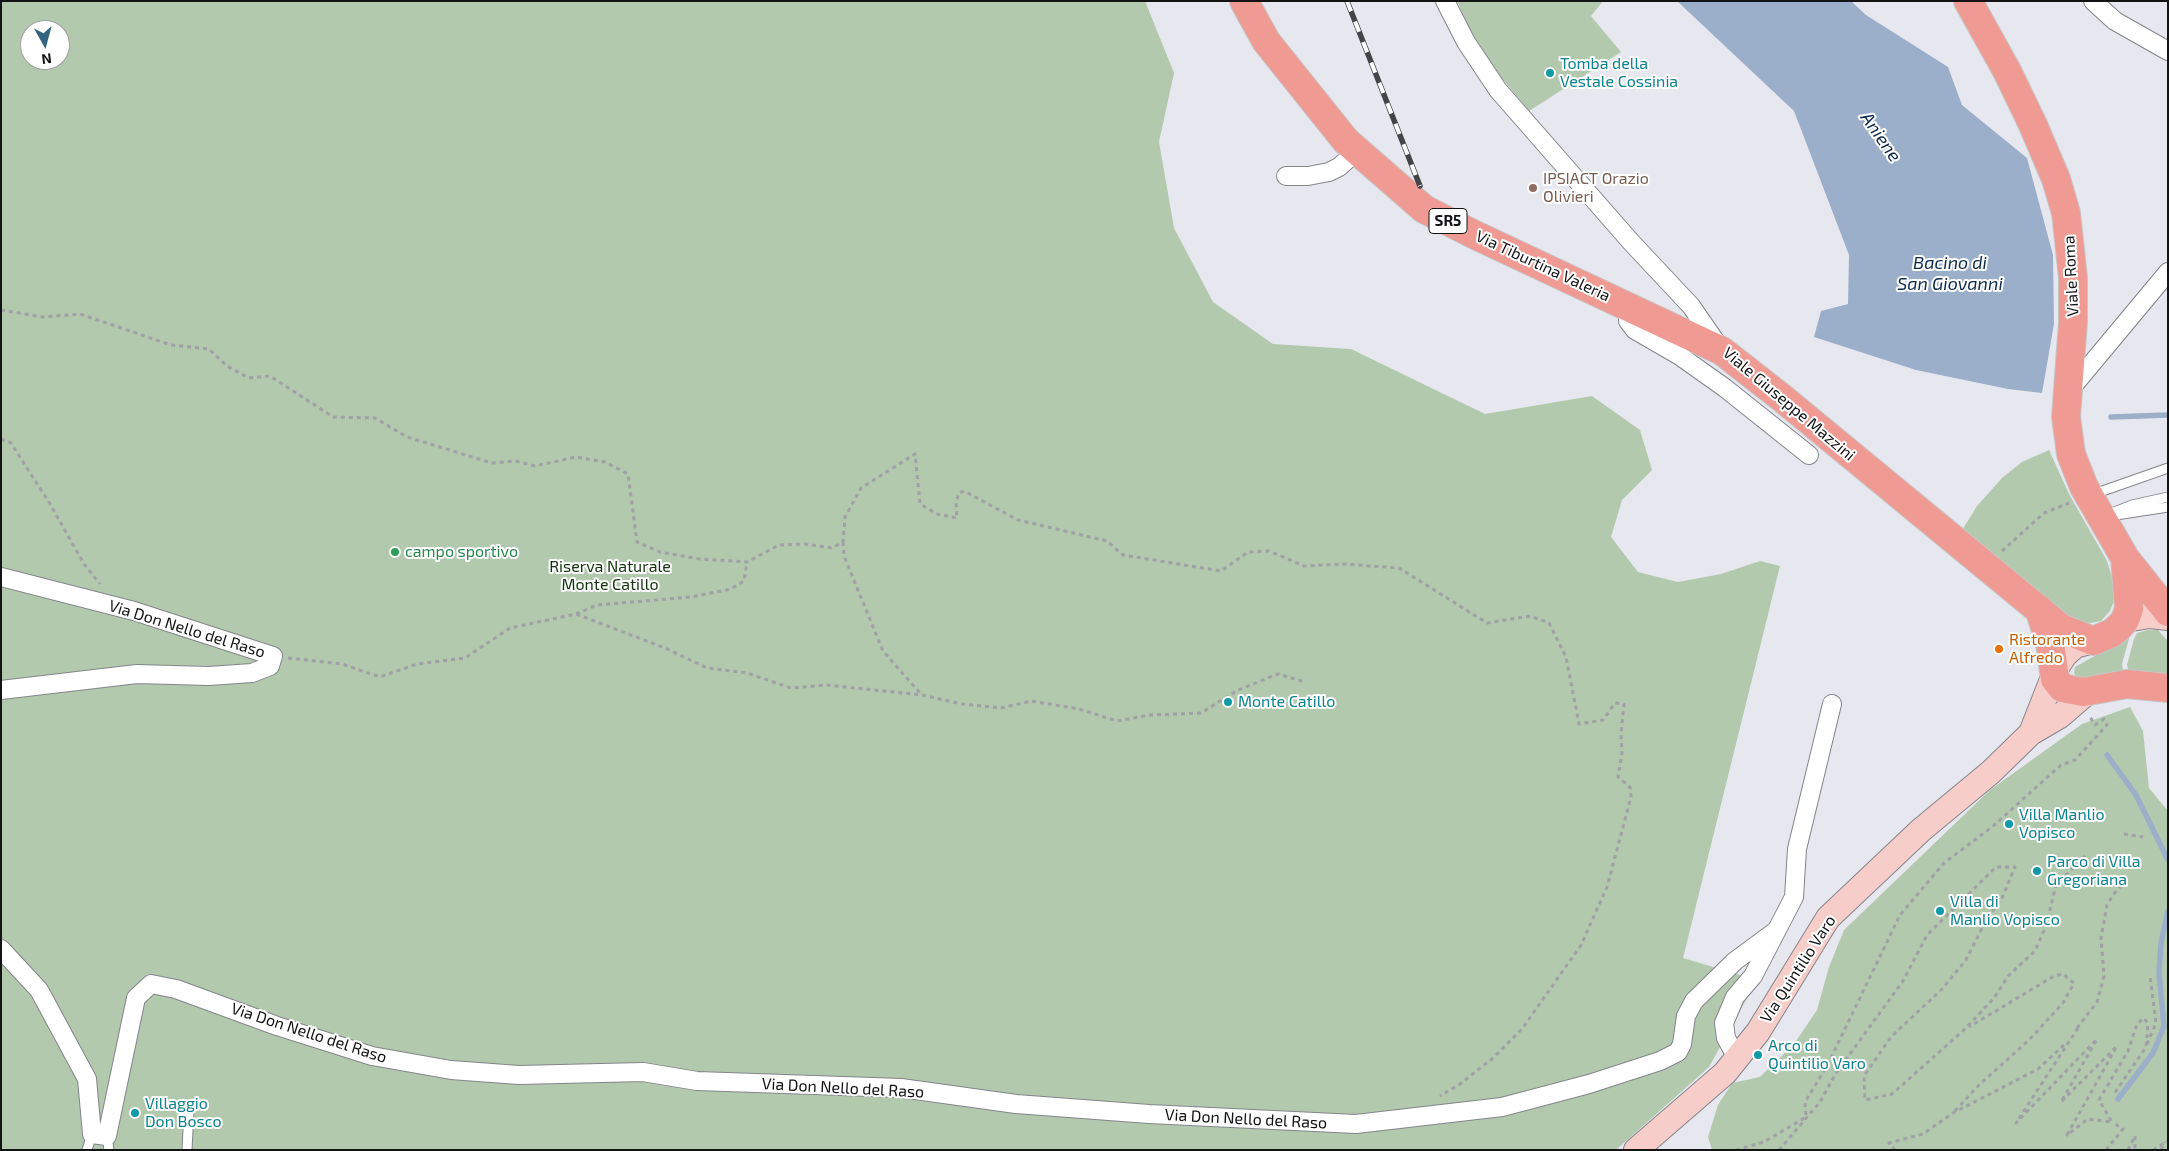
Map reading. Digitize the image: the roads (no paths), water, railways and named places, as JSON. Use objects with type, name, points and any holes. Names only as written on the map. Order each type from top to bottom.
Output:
[{"type":"main road","name":"Via Tiburtina Valeria","points":[[1244,1],[1266,41],[1346,141],[1424,209],[1722,351]]},
{"type":"main road","name":"Viale Roma","points":[[1968,1],[2018,93],[2050,163],[2061,195],[2068,229],[2073,278],[2073,322],[2066,417],[2068,441],[2074,465],[2094,506],[2125,558],[2168,612]]},
{"type":"main road","name":"Viale Giuseppe Mazzini","points":[[1722,351],[2061,628],[2093,641]]},
{"type":"main road","points":[[2031,733],[2054,675],[2069,650],[2079,644],[2093,641],[2112,633],[2125,620],[2129,599],[2125,558]]},
{"type":"main road","points":[[2038,609],[2050,643],[2054,675],[2057,683],[2066,690],[2084,695]]},
{"type":"main road","points":[[2125,620],[2150,616],[2168,618]]},
{"type":"main road","points":[[2031,733],[2060,716],[2084,695],[2127,684],[2168,688]]},
{"type":"main road","name":"Via Quintilio Varo","points":[[1636,1150],[1725,1073],[1758,1032],[1828,918],[1921,830],[1991,772],[2031,733]]},
{"type":"street","name":"Viale Giuseppe Mazzini","points":[[1445,1],[1470,49],[1504,98],[1631,242],[1691,306],[1722,351]]},
{"type":"street","points":[[2093,1],[2115,21],[2168,51]]},
{"type":"street","points":[[1286,176],[1308,176],[1329,172],[1339,167],[1358,151]]},
{"type":"street","points":[[2067,392],[2168,272]]},
{"type":"street","points":[[1628,306],[1628,321],[1635,330],[1680,356],[1725,388],[1809,455]]},
{"type":"street","name":"Via Don Nello del Raso","points":[[1,577],[119,607],[244,645],[273,656],[270,666],[252,674],[209,676],[137,674],[1,690]]},
{"type":"street","points":[[1737,1058],[1726,1038],[1724,1023],[1735,997],[1754,976],[1794,897],[1797,849],[1832,704]]},
{"type":"street","name":"Via Don Nello del Raso","points":[[99,1142],[136,998],[151,984],[176,988],[277,1026],[372,1056],[451,1070],[519,1075],[643,1072],[697,1081],[901,1088],[1016,1104],[1149,1114],[1356,1124],[1502,1107],[1589,1084],[1660,1061],[1678,1052],[1682,1044],[1686,1016],[1694,1001],[1735,961],[1777,930]]},
{"type":"street","name":"Via Don Nello del Raso","points":[[1,949],[40,990],[87,1079],[99,1142]]},
{"type":"lane","points":[[2094,506],[2168,468]]},
{"type":"lane","points":[[2094,506],[2132,504],[2168,497]]},
{"type":"lane","points":[[2094,506],[2168,507]]},
{"type":"lane","points":[[187,1150],[189,1110]]},
{"type":"water","name":"Bacino di San Giovanni","points":[[1677,1],[1851,1],[1866,15],[1948,67],[1962,105],[2027,158],[2053,255],[2054,324],[2042,393],[2008,389],[1916,370],[1814,337],[1821,311],[1848,304],[1849,255],[1794,111]]},
{"type":"waterway","name":"Aniene","points":[[2111,417],[2168,415]]},
{"type":"waterway","points":[[2107,755],[2136,795],[2168,860]]},
{"type":"waterway","name":"Aniene","points":[[2118,1099],[2153,1053],[2164,1026],[2159,973],[2161,943],[2168,911]]},
{"type":"railway","points":[[1347,1],[1420,186]]},
{"type":"place","name":"Tomba della Vestale Cossinia","points":[[1550,73]]},
{"type":"place","name":"IPSIACT Orazio Olivieri","points":[[1533,188]]},
{"type":"place","name":"campo sportivo","points":[[395,552]]},
{"type":"place","name":"Ristorante Alfredo","points":[[1999,649]]},
{"type":"place","name":"Monte Catillo","points":[[1228,702]]},
{"type":"place","name":"Villa Manlio Vopisco","points":[[2009,824]]},
{"type":"place","name":"Parco di Villa Gregoriana","points":[[2037,871]]},
{"type":"place","name":"Villa di Manlio Vopisco","points":[[1940,911]]},
{"type":"place","name":"Arco di Quintilio Varo","points":[[1758,1055]]},
{"type":"place","name":"Villaggio Don Bosco","points":[[135,1113]]},
{"type":"park label","name":"Riserva Naturale Monte Catillo","points":[[610,576]]}]
